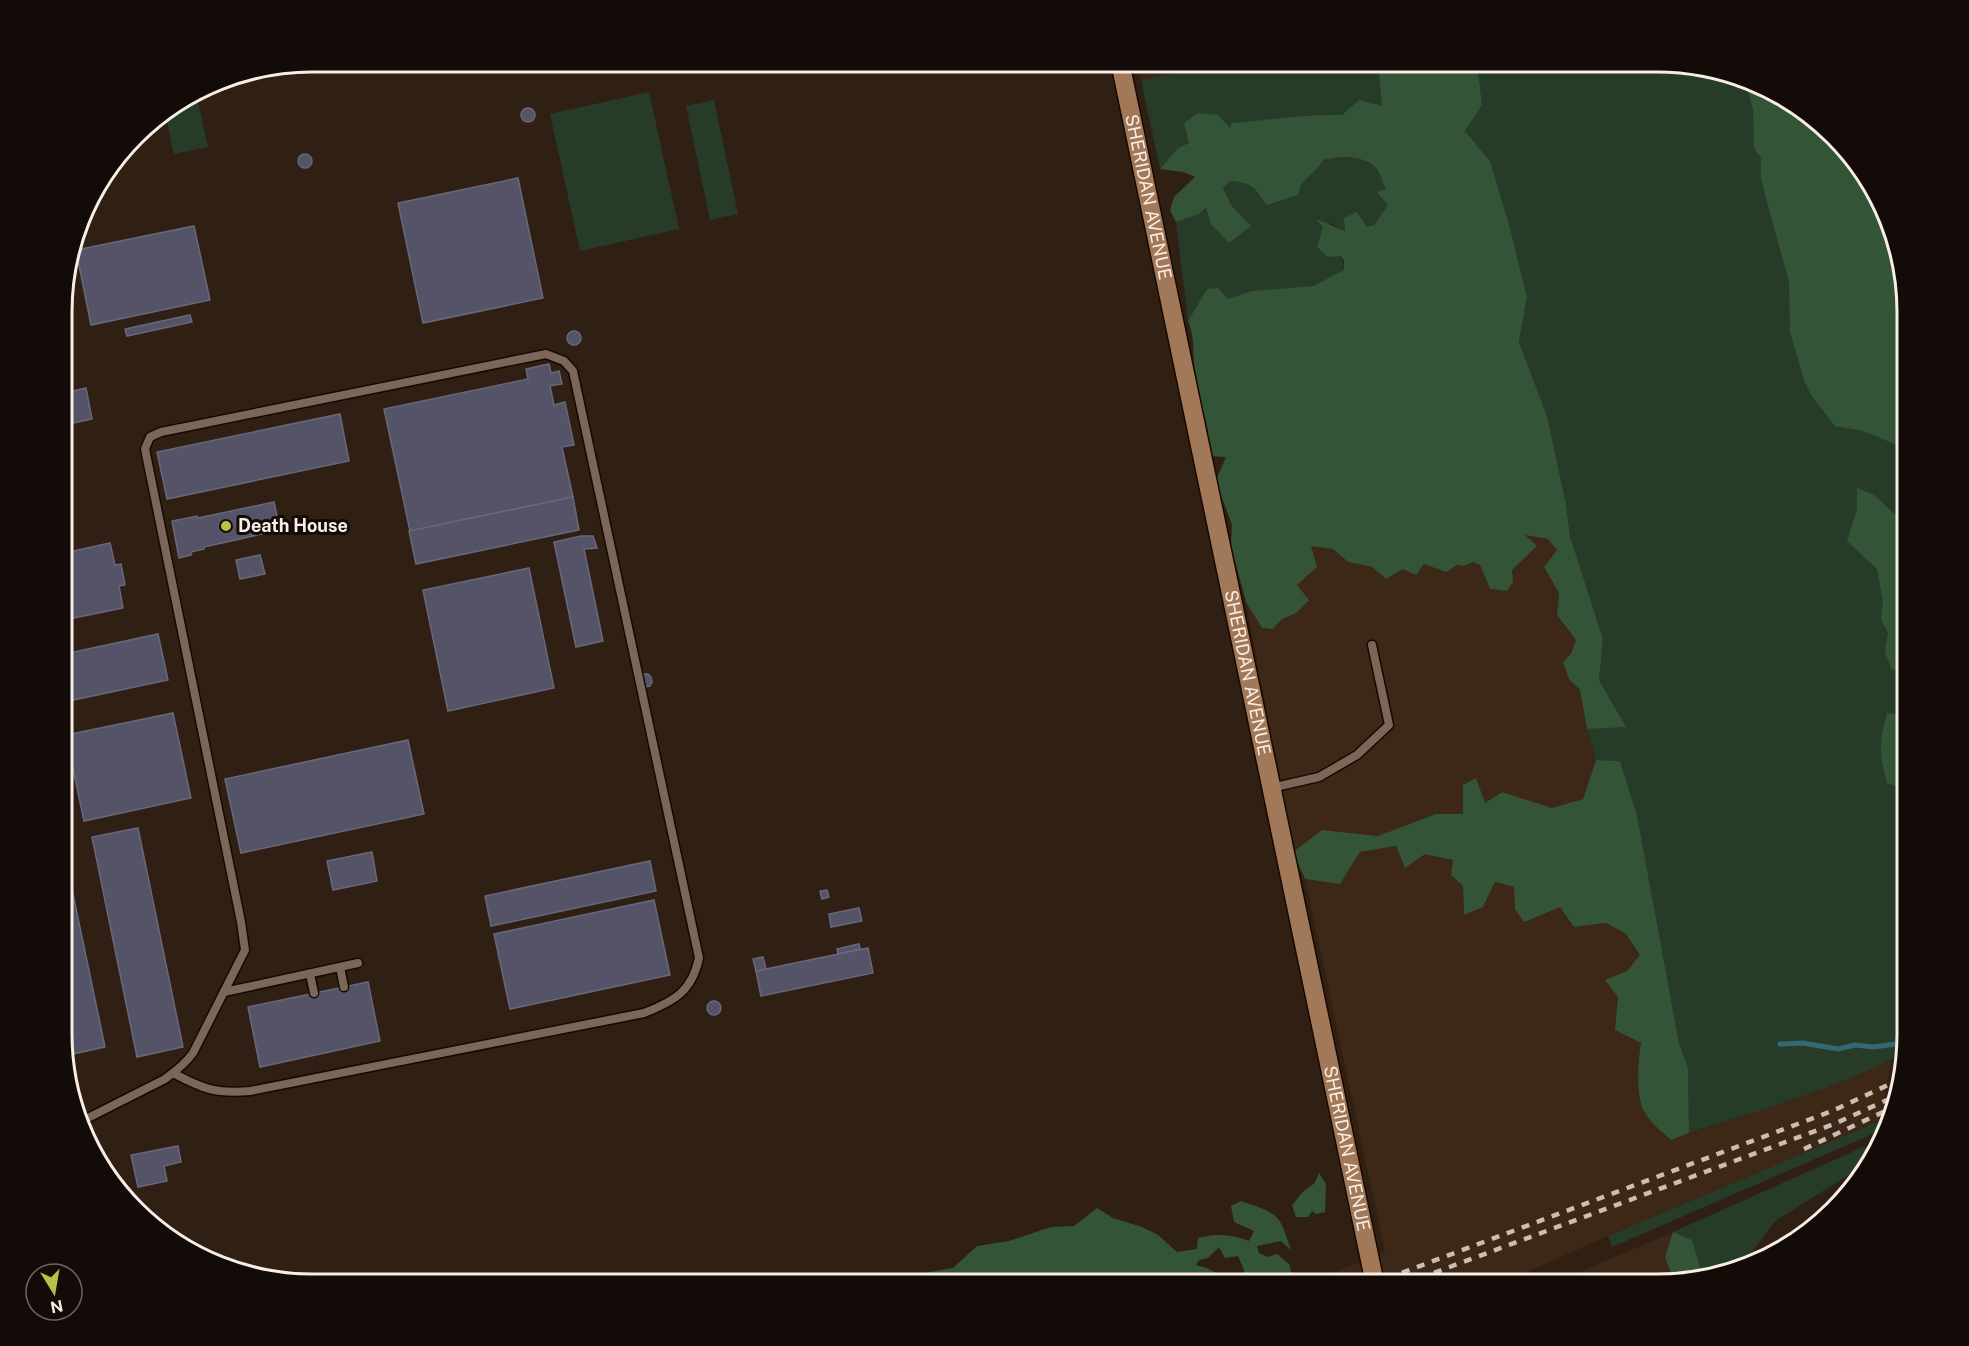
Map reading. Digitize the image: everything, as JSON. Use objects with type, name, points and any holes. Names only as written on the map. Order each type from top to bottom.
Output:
[{"type":"street","name":"SHERIDAN AVENUE","points":[[1122,72],[1373,1274]]},
{"type":"lane","points":[[87,1118],[165,1079],[173,1073],[186,1064],[245,950],[145,449],[150,437],[161,432],[546,354],[564,361],[573,372],[699,958],[695,974],[685,991],[666,1005],[644,1012],[250,1091],[228,1093],[203,1089],[173,1073]]},
{"type":"lane","points":[[1271,788],[1318,777],[1357,755],[1389,725],[1372,645]]},
{"type":"lane","points":[[224,992],[358,963]]},
{"type":"lane","points":[[340,967],[344,987]]},
{"type":"lane","points":[[310,974],[314,993]]},
{"type":"shaded area","points":[[1139,72],[1181,72],[1141,80]]},
{"type":"shaded area","points":[[1523,534],[1548,539],[1557,550],[1544,567],[1559,593],[1557,615],[1576,640],[1571,654],[1569,679],[1580,690],[1587,729],[1596,760],[1583,799],[1551,808],[1502,792],[1485,803],[1476,779],[1463,785],[1464,814],[1436,814],[1378,836],[1322,830],[1293,852],[1246,602],[1262,628],[1273,629],[1282,619],[1296,613],[1297,585],[1311,545],[1333,549],[1348,562],[1372,567],[1385,579],[1403,569],[1424,564],[1464,566],[1473,562],[1480,565],[1490,589],[1511,570]]},
{"type":"shaded area","points":[[1396,846],[1453,860],[1463,886],[1464,915],[1483,907],[1495,882],[1514,887],[1515,909],[1560,907],[1575,927],[1606,923],[1626,934],[1640,955],[1627,971],[1618,997],[1615,1030],[1641,1043],[1638,1085],[1644,1112],[1670,1140],[1805,1095],[1891,1060],[1880,1122],[1522,1274],[1330,1274],[1385,1252],[1305,879],[1340,884],[1360,852]]},
{"type":"shaded area","points":[[1673,1232],[1665,1257],[1671,1273],[1574,1274]]},
{"type":"green space","points":[[1181,72],[1379,72],[1382,106],[1342,115],[1231,123],[1230,129],[1178,148],[1160,169],[1141,80]]},
{"type":"green space","points":[[1379,72],[1478,72],[1482,105],[1465,131],[1490,161],[1510,228],[1527,297],[1519,342],[1547,416],[1566,504],[1570,536],[1603,639],[1599,680],[1626,727],[1587,729],[1580,690],[1569,679],[1563,662],[1571,654],[1576,640],[1557,615],[1559,593],[1544,567],[1557,550],[1548,539],[1525,535],[1537,546],[1512,570],[1513,582],[1507,591],[1490,589],[1480,565],[1473,562],[1464,566],[1457,565],[1446,572],[1424,564],[1416,575],[1403,569],[1386,579],[1372,567],[1348,562],[1333,549],[1311,546],[1317,567],[1297,585],[1309,600],[1296,613],[1282,619],[1273,629],[1262,628],[1246,602],[1231,546],[1232,525],[1216,489],[1217,478],[1226,457],[1208,456],[1208,429],[1199,418],[1193,341],[1188,321],[1207,289],[1218,288],[1228,299],[1252,291],[1313,286],[1344,270],[1344,261],[1341,256],[1328,257],[1317,247],[1323,227],[1316,219],[1345,231],[1344,218],[1357,212],[1367,227],[1375,224],[1388,205],[1377,192],[1386,189],[1373,165],[1352,158],[1323,160],[1303,183],[1298,195],[1267,205],[1252,187],[1230,181],[1223,188],[1232,206],[1251,226],[1229,243],[1211,224],[1206,208],[1199,214],[1176,222],[1170,210],[1174,197],[1195,177],[1184,172],[1160,169],[1178,148],[1189,143],[1184,123],[1198,113],[1218,115],[1230,128],[1231,123],[1300,116],[1342,115],[1359,100],[1382,106]]},
{"type":"green space","points":[[1478,72],[1688,74],[1719,80],[1749,90],[1777,104],[1827,142],[1865,192],[1879,220],[1889,250],[1895,281],[1897,312],[1896,1057],[1827,1087],[1689,1133],[1688,1068],[1679,1043],[1637,815],[1620,761],[1596,760],[1587,729],[1625,726],[1599,680],[1603,639],[1570,536],[1566,504],[1547,416],[1519,342],[1527,297],[1510,228],[1490,161],[1465,131],[1482,105]]},
{"type":"green space","points":[[1748,90],[1777,104],[1827,142],[1865,192],[1879,220],[1889,250],[1895,281],[1897,445],[1863,431],[1835,426],[1811,395],[1804,380],[1790,332],[1789,282],[1761,178],[1761,158],[1754,148],[1753,109]]},
{"type":"green space","points":[[649,92],[679,229],[580,251],[550,114]]},
{"type":"green space","points":[[714,100],[738,214],[710,220],[686,106]]},
{"type":"green space","points":[[198,101],[208,147],[174,154],[167,121]]},
{"type":"green space","points":[[1355,158],[1367,161],[1382,178],[1388,199],[1386,211],[1366,228],[1347,231],[1330,223],[1323,227],[1339,253],[1344,270],[1313,286],[1252,291],[1228,300],[1207,289],[1188,321],[1176,222],[1199,214],[1206,208],[1250,226],[1232,206],[1223,187],[1230,181],[1252,187],[1268,205],[1297,195],[1302,183],[1322,160]]},
{"type":"green space","points":[[1857,488],[1874,495],[1897,516],[1897,669],[1892,671],[1885,652],[1888,633],[1881,619],[1883,601],[1877,569],[1847,541],[1857,509]]},
{"type":"green space","points":[[1887,713],[1897,714],[1897,786],[1887,783],[1884,773],[1881,756],[1882,733]]},
{"type":"green space","points":[[1596,760],[1620,761],[1637,815],[1679,1043],[1688,1068],[1689,1133],[1671,1140],[1650,1120],[1642,1106],[1638,1079],[1641,1043],[1615,1030],[1618,997],[1605,980],[1627,971],[1640,955],[1626,934],[1606,923],[1574,927],[1560,907],[1524,922],[1515,909],[1514,887],[1495,882],[1483,907],[1464,915],[1463,886],[1451,875],[1453,860],[1425,854],[1405,868],[1396,846],[1360,852],[1340,884],[1305,879],[1293,852],[1322,830],[1378,836],[1436,814],[1463,814],[1463,785],[1476,778],[1485,803],[1502,792],[1552,808],[1583,799]]},
{"type":"green space","points":[[1881,1121],[1876,1133],[1612,1247],[1608,1236]]},
{"type":"green space","points":[[1863,1147],[1868,1148],[1852,1173],[1775,1221],[1749,1256],[1701,1269],[1692,1241],[1673,1232]]},
{"type":"green space","points":[[1319,1173],[1326,1184],[1325,1212],[1316,1214],[1312,1211],[1308,1217],[1296,1217],[1292,1205],[1313,1184]]},
{"type":"green space","points":[[1241,1201],[1270,1212],[1280,1221],[1291,1250],[1281,1241],[1257,1246],[1259,1253],[1267,1257],[1277,1254],[1290,1265],[1291,1274],[1244,1274],[1238,1256],[1225,1258],[1219,1247],[1208,1258],[1199,1260],[1196,1265],[1216,1274],[918,1274],[953,1268],[977,1246],[1009,1241],[1051,1227],[1074,1226],[1097,1208],[1113,1218],[1142,1227],[1158,1235],[1177,1252],[1197,1249],[1198,1238],[1211,1235],[1230,1236],[1249,1241],[1254,1231],[1234,1222],[1231,1206]]},
{"type":"green space","points":[[1673,1232],[1692,1240],[1701,1269],[1671,1273],[1665,1257]]},
{"type":"building","points":[[528,108],[533,110],[535,115],[533,120],[528,122],[523,120],[521,115],[523,110]]},
{"type":"building","points":[[305,154],[310,156],[312,161],[310,166],[305,168],[300,166],[298,161],[300,156]]},
{"type":"building","points":[[518,178],[543,298],[423,323],[398,203]]},
{"type":"building","points":[[194,226],[210,300],[91,325],[78,260],[80,249]]},
{"type":"building","points":[[190,315],[192,322],[127,336],[125,329]]},
{"type":"building","points":[[574,331],[579,333],[581,338],[579,343],[574,345],[569,343],[567,338],[569,333]]},
{"type":"building","points":[[549,364],[551,373],[559,371],[562,384],[550,386],[554,405],[565,402],[574,445],[562,447],[573,497],[410,531],[384,409],[528,379],[526,369]]},
{"type":"building","points":[[86,388],[92,419],[72,423],[72,391]]},
{"type":"building","points":[[340,414],[349,461],[167,499],[157,452]]},
{"type":"building","points":[[573,497],[579,530],[416,564],[409,531]]},
{"type":"building","name":"Death House","points":[[274,502],[280,530],[204,547],[204,549],[191,552],[191,555],[179,558],[172,521],[197,516],[198,518]]},
{"type":"building","points":[[581,536],[593,536],[597,548],[584,549],[603,641],[576,647],[554,542]]},
{"type":"building","points":[[110,543],[115,565],[121,564],[125,585],[119,586],[123,608],[72,618],[72,551]]},
{"type":"building","points":[[260,555],[265,574],[240,579],[236,560]]},
{"type":"building","points":[[529,568],[554,688],[448,711],[423,590]]},
{"type":"building","points":[[158,634],[168,680],[72,700],[72,652]]},
{"type":"building","points":[[642,674],[648,674],[651,677],[650,686],[645,687],[640,678]]},
{"type":"building","points":[[173,713],[191,798],[84,821],[72,764],[72,734]]},
{"type":"building","points":[[408,740],[424,814],[241,853],[225,779]]},
{"type":"building","points":[[138,828],[183,1047],[137,1057],[92,837]]},
{"type":"building","points":[[372,852],[377,881],[333,890],[327,861]]},
{"type":"building","points":[[650,861],[656,891],[491,926],[485,896]]},
{"type":"building","points":[[72,889],[105,1047],[73,1054]]},
{"type":"building","points":[[827,890],[829,897],[822,899],[820,891]]},
{"type":"building","points":[[654,900],[670,975],[510,1009],[494,934]]},
{"type":"building","points":[[859,908],[862,921],[831,927],[829,914]]},
{"type":"building","points":[[859,944],[860,949],[838,954],[837,949]]},
{"type":"building","points":[[868,948],[873,973],[761,996],[756,971]]},
{"type":"building","points":[[763,957],[766,969],[756,971],[753,959]]},
{"type":"building","points":[[368,982],[380,1041],[260,1067],[248,1007]]},
{"type":"building","points":[[714,1001],[719,1003],[721,1008],[719,1013],[714,1015],[709,1013],[707,1008],[709,1003]]},
{"type":"building","points":[[178,1146],[181,1162],[164,1166],[167,1181],[138,1187],[131,1155]]},
{"type":"waterway","points":[[1780,1044],[1803,1043],[1838,1049],[1855,1045],[1874,1047],[1896,1044]]},
{"type":"railway","points":[[1399,1274],[1832,1111],[1891,1083]]},
{"type":"railway","points":[[1431,1274],[1834,1124],[1888,1100]]},
{"type":"railway","points":[[1804,1149],[1884,1112]]},
{"type":"place","name":"Death House","points":[[226,526]]}]
